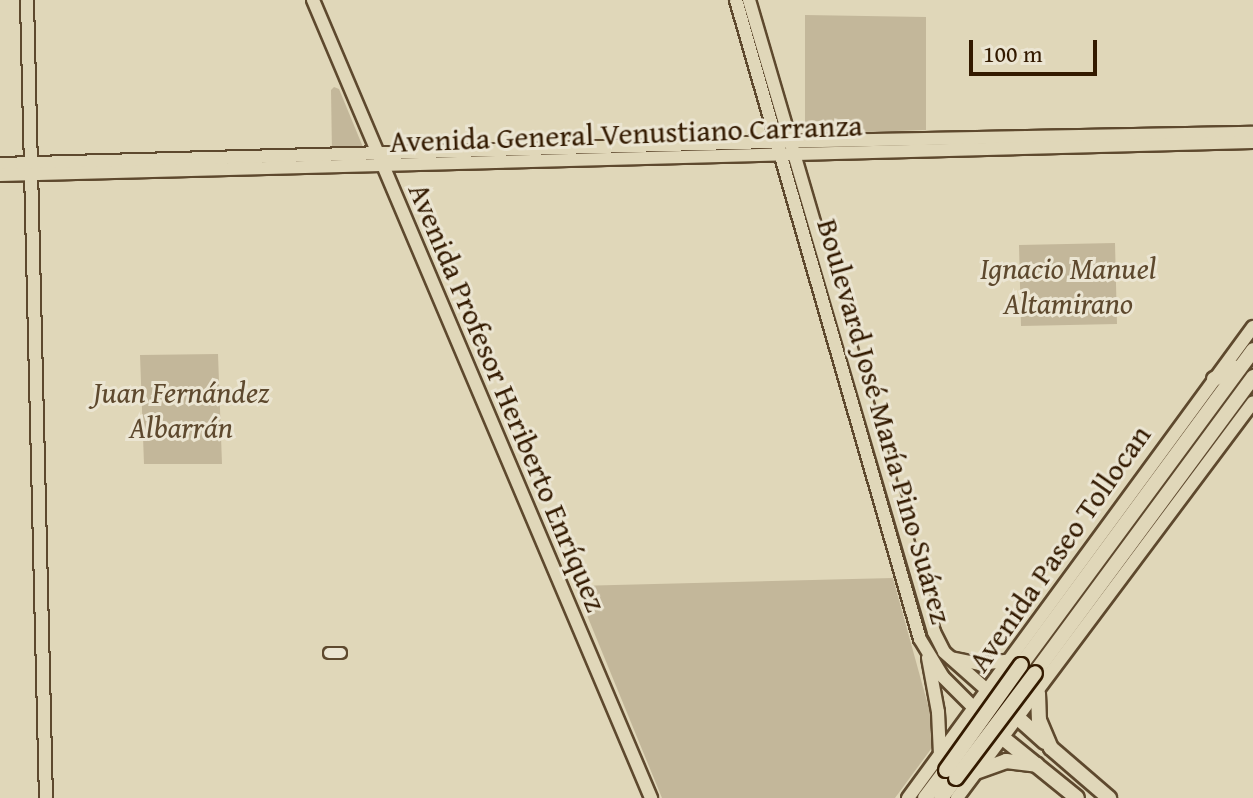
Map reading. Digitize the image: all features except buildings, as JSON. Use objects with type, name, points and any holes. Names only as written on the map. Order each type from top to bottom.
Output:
[{"type":"highway","name":"Avenida Paseo Tollocan","points":[[941,798],[951,774],[1020,663],[1253,350]]},
{"type":"highway","points":[[1214,379],[1240,366]]},
{"type":"highway","name":"Avenida Paseo Tollocan","points":[[1020,663],[1245,405],[1253,377]]},
{"type":"highway","points":[[1040,690],[1039,720],[1051,748]]},
{"type":"highway","name":"Boulevard José María Pino Suárez","points":[[989,692],[1109,798]]},
{"type":"highway","name":"Boulevard José María Pino Suárez","points":[[975,709],[1003,738],[1077,798]]},
{"type":"highway","points":[[980,767],[1006,761],[1041,766]]},
{"type":"highway","name":"Avenida Paseo Tollocan","points":[[925,798],[951,774]]},
{"type":"main road","points":[[27,0],[34,169],[46,798]]},
{"type":"main road","name":"Avenida Profesor Heriberto Enríquez","points":[[313,0],[317,16],[651,798]]},
{"type":"main road","name":"Boulevard José María Pino Suárez","points":[[736,0],[786,148],[934,632],[948,657],[989,692]]},
{"type":"main road","name":"Boulevard José María Pino Suárez","points":[[749,0],[786,148],[927,655],[975,709]]},
{"type":"main road","name":"Avenida General Venustiano Carranza","points":[[0,164],[34,169],[382,166],[786,148],[1253,133]]},
{"type":"main road","name":"Avenida General Venustiano Carranza","points":[[0,175],[34,169],[377,153],[1253,142]]},
{"type":"main road","name":"Avenida Paseo Tollocan","points":[[908,798],[940,756],[945,741],[1020,663],[1214,379],[1253,327]]},
{"type":"main road","name":"Avenida Paseo Tollocan","points":[[957,798],[1019,719],[1245,405]]},
{"type":"main road","points":[[927,655],[945,741],[963,739],[976,742],[983,752],[980,767]]},
{"type":"main road","points":[[948,657],[980,664],[1020,663],[1014,680],[1027,689],[1040,690]]},
{"type":"street","points":[[329,653],[341,653]]},
{"type":"green space","points":[[805,15],[926,17],[926,130],[805,134]]},
{"type":"green space","points":[[334,87],[339,89],[365,152],[332,153],[331,90]]},
{"type":"green space","name":"Ignacio Manuel Altamirano","points":[[1115,243],[1117,324],[1021,326],[1019,245]]},
{"type":"green space","name":"Juan Fernández Albarrán","points":[[218,354],[222,464],[144,464],[140,355]]},
{"type":"green space","points":[[893,578],[934,727],[934,745],[895,798],[662,798],[575,586]]}]
